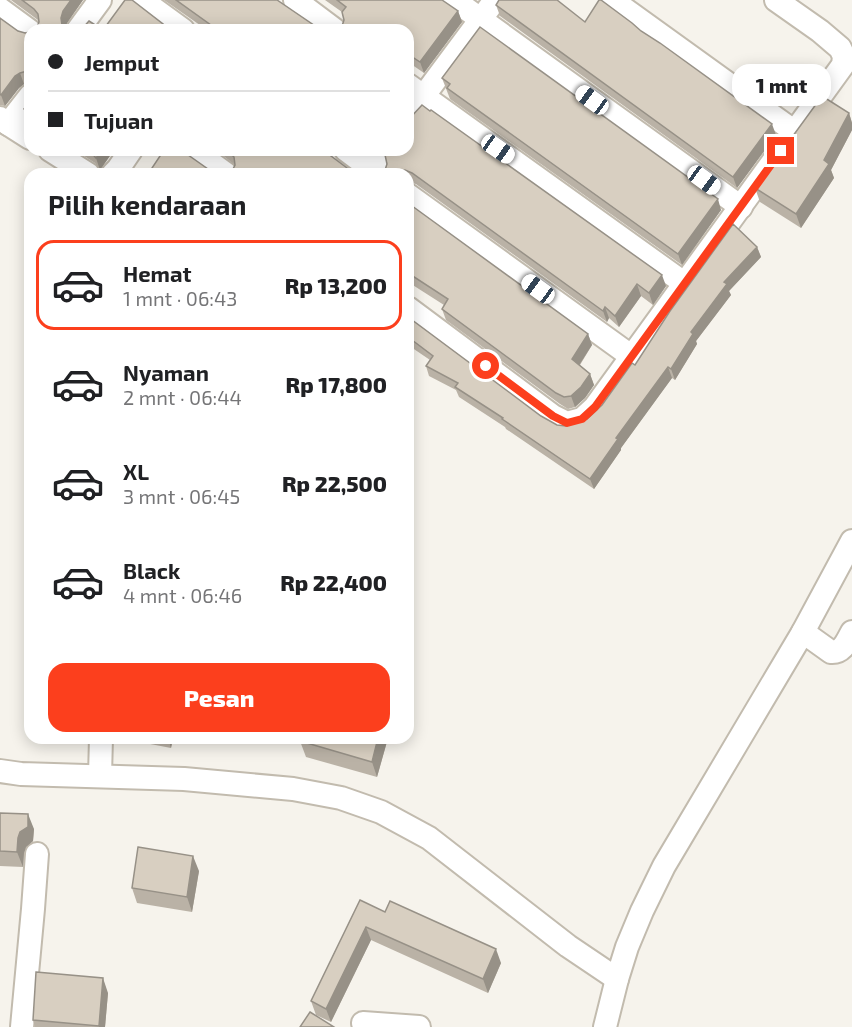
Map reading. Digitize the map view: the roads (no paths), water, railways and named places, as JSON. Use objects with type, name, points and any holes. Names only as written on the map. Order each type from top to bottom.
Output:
[{"type":"street","points":[[82,24],[100,0]]},
{"type":"street","points":[[142,0],[175,24]]},
{"type":"street","points":[[295,0],[327,24]]},
{"type":"street","points":[[454,0],[741,207]]},
{"type":"street","points":[[495,0],[416,90],[684,282]]},
{"type":"street","points":[[612,0],[795,132]]},
{"type":"street","points":[[414,312],[553,416],[567,423],[582,419],[595,407],[843,65],[844,56],[840,48],[776,0]]},
{"type":"street","points":[[0,9],[24,27]]},
{"type":"street","points":[[24,102],[4,121],[24,134]]},
{"type":"street","points":[[60,156],[78,168]]},
{"type":"street","points":[[201,156],[218,168]]},
{"type":"street","points":[[353,156],[367,168]]},
{"type":"street","points":[[414,199],[631,356]]},
{"type":"street","points":[[607,1021],[627,947],[664,866],[803,632],[852,541]]},
{"type":"street","points":[[803,632],[831,652],[841,651],[852,632]]},
{"type":"street","points":[[100,776],[101,744]]},
{"type":"street","points":[[0,771],[21,774],[184,779],[293,789],[341,798],[381,812],[429,838],[567,946],[617,979]]},
{"type":"street","points":[[22,1027],[37,854]]},
{"type":"street","points":[[363,1023],[419,1027]]}]
